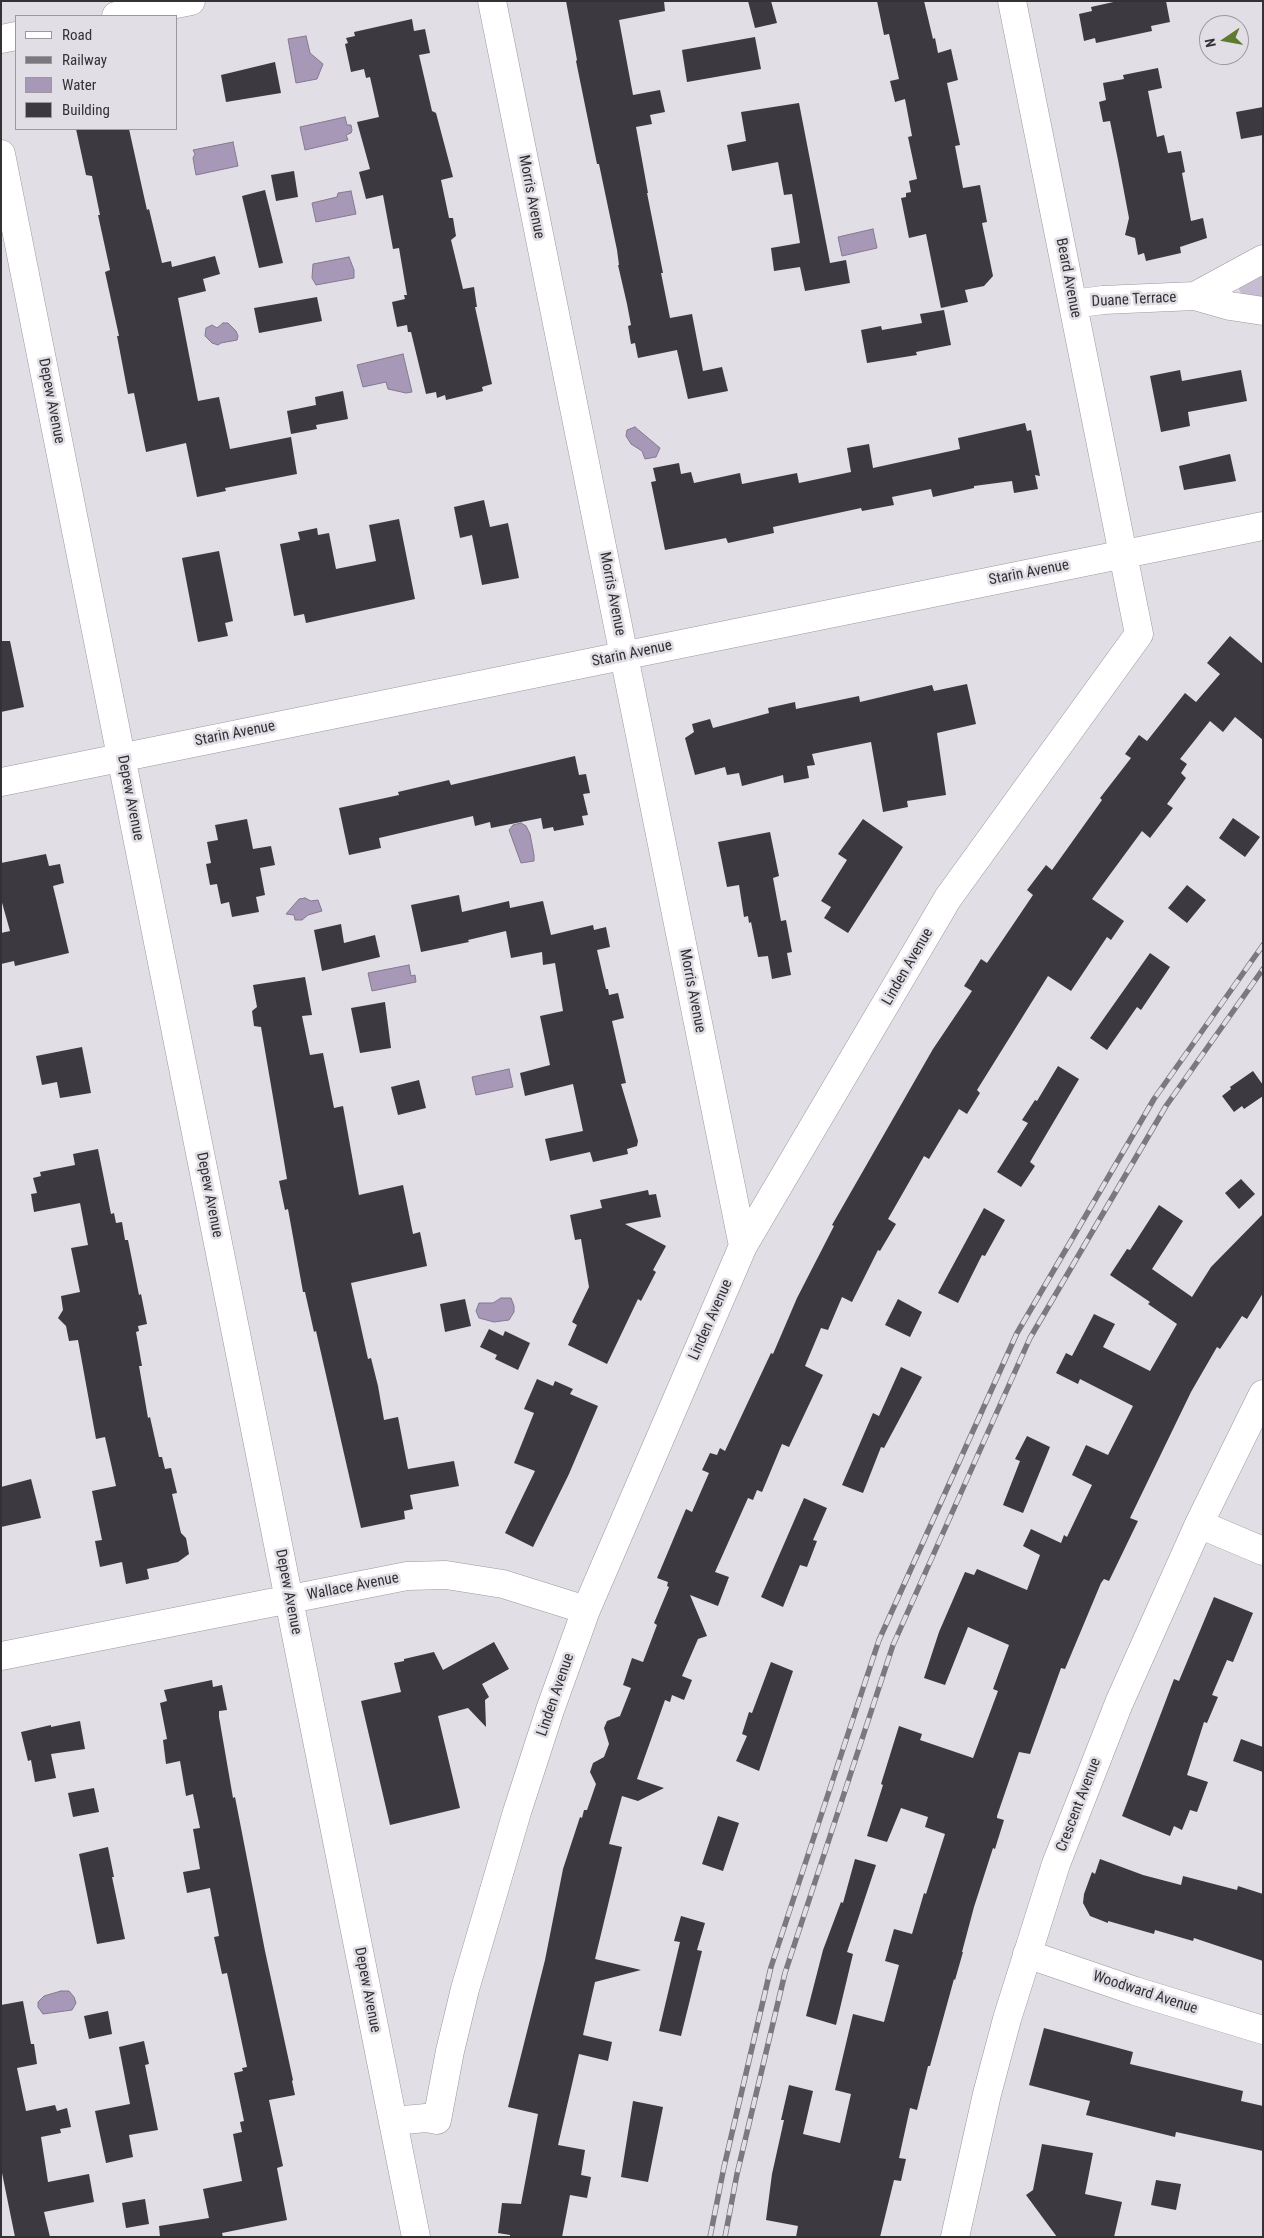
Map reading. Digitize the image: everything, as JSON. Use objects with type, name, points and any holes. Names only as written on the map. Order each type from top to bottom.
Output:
[{"type":"street","points":[[121,15],[191,1]]},
{"type":"street","name":"Morris Avenue","points":[[492,1],[743,1246]]},
{"type":"street","name":"Beard Avenue","points":[[1012,1],[1123,554]]},
{"type":"street","points":[[1,39],[15,36]]},
{"type":"street","name":"Depew Avenue","points":[[1,154],[416,2237]]},
{"type":"street","name":"Duane Terrace","points":[[1196,296],[1263,259]]},
{"type":"street","name":"Duane Terrace","points":[[1073,304],[1102,300],[1196,296],[1244,309],[1263,310]]},
{"type":"street","name":"Starin Avenue","points":[[1,782],[1263,526]]},
{"type":"street","name":"Linden Avenue","points":[[393,2121],[426,2118],[437,2120],[450,2051],[486,1915],[550,1710],[586,1610],[743,1246],[948,898],[1139,634],[1123,554]]},
{"type":"street","name":"Crescent Avenue","points":[[955,2237],[987,2094],[1027,1954],[1056,1864],[1086,1783],[1119,1703],[1200,1524],[1263,1394]]},
{"type":"street","points":[[1200,1524],[1263,1551]]},
{"type":"street","name":"Wallace Avenue","points":[[1,1656],[407,1576],[446,1575],[503,1584],[586,1610]]},
{"type":"street","name":"Woodward Avenue","points":[[1027,1954],[1134,1991],[1263,2030]]},
{"type":"shaded area","points":[[1263,272],[1263,299],[1242,295],[1239,290],[1241,282]]},
{"type":"water","points":[[306,36],[310,53],[323,64],[317,79],[296,83],[288,39]]},
{"type":"water","points":[[345,117],[347,125],[351,125],[352,130],[351,133],[346,135],[348,140],[305,150],[300,127]]},
{"type":"water","points":[[233,142],[238,166],[196,175],[193,158],[195,154],[193,150]]},
{"type":"water","points":[[351,191],[356,214],[316,222],[312,203],[337,197],[338,193]]},
{"type":"water","points":[[873,229],[877,248],[842,256],[838,237]]},
{"type":"water","points":[[349,257],[354,270],[354,278],[316,285],[312,278],[313,264]]},
{"type":"water","points":[[223,323],[228,323],[236,331],[237,340],[218,345],[212,343],[205,336],[206,328],[212,325],[217,328]]},
{"type":"water","points":[[403,354],[412,392],[406,393],[388,389],[386,382],[363,387],[357,365]]},
{"type":"water","points":[[635,427],[660,448],[656,457],[645,459],[642,451],[631,444],[626,436],[627,430]]},
{"type":"water","points":[[521,823],[526,826],[530,834],[534,861],[521,863],[509,830],[513,825]]},
{"type":"water","points":[[305,898],[311,901],[318,900],[322,911],[308,915],[302,920],[295,920],[294,915],[286,914],[299,899]]},
{"type":"water","points":[[409,965],[411,976],[415,975],[416,982],[372,991],[368,973]]},
{"type":"water","points":[[509,1069],[513,1087],[476,1095],[472,1077]]},
{"type":"water","points":[[501,1298],[511,1298],[514,1306],[514,1312],[509,1320],[494,1322],[479,1318],[476,1311],[479,1303],[493,1303]]},
{"type":"water","points":[[61,1991],[69,1991],[74,1997],[76,2003],[72,2010],[43,2014],[38,2007],[38,2002],[44,1996]]},
{"type":"building","points":[[566,1],[664,1],[665,11],[619,20],[633,95],[660,90],[665,112],[650,115],[652,124],[636,127],[670,318],[692,314],[703,371],[722,367],[728,391],[688,399],[677,350],[638,358],[635,343],[631,344],[628,326],[631,325],[618,265],[617,250],[599,164],[597,164]]},
{"type":"building","points":[[748,1],[771,1],[777,23],[755,28]]},
{"type":"building","points":[[877,1],[924,1],[938,53],[951,49],[958,80],[947,83],[960,145],[955,146],[963,188],[980,185],[987,222],[982,223],[993,276],[984,286],[965,290],[968,302],[941,308],[926,234],[909,238],[901,198],[906,197],[906,193],[911,192],[909,181],[917,179],[908,137],[912,136],[905,99],[895,102],[890,81],[899,79],[889,34],[884,35]]},
{"type":"building","points":[[1118,1],[1166,1],[1170,22],[1151,26],[1152,31],[1096,43],[1095,38],[1084,41],[1079,14],[1092,11],[1091,7]]},
{"type":"building","points":[[412,19],[414,31],[425,29],[430,53],[419,55],[432,111],[436,113],[453,177],[441,180],[449,218],[453,218],[456,236],[451,240],[463,289],[474,287],[477,307],[475,307],[492,384],[482,387],[483,391],[446,400],[445,395],[437,398],[436,392],[426,394],[411,332],[408,332],[407,325],[397,327],[392,302],[405,299],[404,295],[407,295],[399,248],[393,249],[383,195],[366,199],[359,172],[370,169],[357,122],[379,117],[370,77],[366,78],[364,69],[351,72],[345,44],[348,43],[346,38],[355,36],[354,32]]},
{"type":"building","points":[[755,37],[761,69],[687,82],[682,50]]},
{"type":"building","points":[[275,62],[281,93],[226,102],[221,75]]},
{"type":"building","points":[[1158,68],[1162,88],[1148,91],[1157,137],[1164,135],[1168,153],[1181,151],[1185,172],[1182,173],[1191,221],[1203,218],[1207,238],[1180,247],[1181,253],[1146,261],[1144,253],[1138,255],[1135,238],[1125,235],[1129,218],[1118,160],[1110,121],[1103,122],[1099,102],[1106,100],[1103,83],[1124,79],[1123,75]]},
{"type":"building","points":[[799,103],[830,263],[846,260],[850,283],[805,291],[800,267],[774,271],[771,248],[800,243],[792,194],[784,195],[778,162],[732,171],[727,145],[746,141],[741,112]]},
{"type":"building","points":[[1263,107],[1263,135],[1241,139],[1236,112]]},
{"type":"building","points":[[76,130],[129,130],[147,210],[149,209],[162,263],[171,261],[172,267],[215,256],[220,274],[203,279],[206,291],[178,298],[198,401],[219,397],[230,449],[291,437],[297,474],[225,488],[226,491],[197,497],[186,443],[146,452],[134,393],[128,394],[117,336],[119,336],[105,272],[110,270],[92,176],[86,175]]},
{"type":"building","points":[[294,171],[298,197],[276,201],[271,175]]},
{"type":"building","points":[[265,190],[283,263],[259,268],[242,196]]},
{"type":"building","points":[[317,297],[322,321],[259,333],[254,308]]},
{"type":"building","points":[[944,310],[951,345],[916,352],[917,355],[867,363],[861,330],[881,326],[882,330],[922,323],[920,314]]},
{"type":"building","points":[[1180,370],[1182,381],[1241,370],[1247,401],[1188,412],[1190,426],[1161,432],[1150,376]]},
{"type":"building","points":[[343,391],[348,419],[316,425],[317,429],[291,434],[287,411],[316,405],[315,397]]},
{"type":"building","points":[[1025,423],[1027,431],[1031,430],[1040,476],[1035,475],[1038,489],[1014,493],[1012,481],[974,486],[974,488],[933,497],[931,489],[892,497],[894,505],[862,511],[861,508],[773,527],[774,533],[728,543],[726,538],[665,550],[651,482],[656,481],[653,468],[679,463],[681,474],[691,472],[694,483],[740,473],[742,484],[797,473],[799,483],[851,472],[847,448],[869,444],[873,468],[960,449],[958,438]]},
{"type":"building","points":[[1230,454],[1236,481],[1184,490],[1179,466]]},
{"type":"building","points":[[484,500],[490,527],[508,523],[519,578],[482,585],[472,535],[460,538],[454,507]]},
{"type":"building","points":[[399,519],[415,599],[306,623],[304,614],[294,616],[280,544],[300,540],[298,532],[317,528],[318,535],[329,533],[336,569],[376,561],[369,525]]},
{"type":"building","points":[[219,551],[233,621],[225,623],[228,636],[198,642],[182,558]]},
{"type":"building","points":[[1230,636],[1263,664],[1263,740],[1235,717],[1223,732],[1210,721],[1180,759],[1187,764],[1181,773],[1186,778],[1167,804],[1173,808],[1150,838],[1142,831],[1092,899],[1124,921],[1111,940],[1107,937],[1071,991],[1048,976],[977,1090],[980,1093],[967,1114],[959,1109],[929,1159],[924,1156],[888,1219],[896,1224],[880,1251],[878,1250],[852,1302],[842,1297],[828,1330],[821,1328],[805,1366],[823,1375],[789,1447],[782,1444],[762,1492],[757,1490],[753,1500],[748,1498],[715,1572],[729,1577],[718,1606],[690,1595],[707,1636],[698,1639],[682,1676],[692,1680],[684,1700],[672,1695],[670,1702],[665,1700],[637,1779],[664,1788],[638,1801],[622,1796],[609,1844],[622,1847],[595,1959],[641,1970],[595,1982],[583,2035],[612,2042],[608,2061],[579,2054],[558,2145],[585,2150],[581,2175],[591,2177],[587,2198],[570,2195],[562,2237],[510,2237],[510,2235],[498,2233],[502,2203],[521,2204],[538,2114],[508,2107],[545,1960],[563,1869],[580,1817],[582,1818],[584,1810],[587,1810],[596,1784],[590,1772],[593,1763],[604,1757],[609,1744],[604,1728],[607,1721],[620,1716],[631,1688],[623,1685],[632,1658],[643,1662],[657,1625],[654,1623],[669,1587],[667,1586],[668,1582],[657,1578],[686,1509],[692,1512],[709,1473],[702,1470],[710,1453],[717,1455],[720,1448],[725,1451],[771,1353],[773,1354],[797,1298],[834,1226],[832,1225],[933,1049],[972,991],[964,986],[981,959],[987,963],[1033,895],[1027,890],[1046,865],[1052,870],[1102,800],[1100,798],[1131,758],[1125,754],[1139,735],[1147,741],[1185,693],[1196,702],[1220,674],[1207,663]]},
{"type":"building","points":[[1,641],[10,641],[24,707],[1,712]]},
{"type":"building","points":[[967,684],[976,724],[937,733],[946,795],[907,801],[908,807],[883,812],[871,742],[812,754],[815,765],[807,766],[809,778],[784,783],[783,775],[742,786],[739,773],[727,775],[725,767],[695,775],[685,738],[694,732],[692,724],[710,719],[713,728],[769,713],[768,708],[795,702],[796,709],[859,696],[860,702],[932,685],[934,691]]},
{"type":"building","points":[[575,756],[579,775],[586,774],[590,793],[583,794],[588,815],[582,816],[584,825],[554,831],[553,827],[543,829],[541,818],[491,828],[490,822],[475,826],[473,816],[379,838],[381,848],[349,855],[339,808],[399,795],[398,792],[449,780],[451,785]]},
{"type":"building","points":[[1233,818],[1260,837],[1245,857],[1219,838]]},
{"type":"building","points":[[247,819],[253,849],[271,846],[275,865],[260,868],[265,895],[256,897],[259,912],[232,917],[229,902],[221,904],[217,884],[210,885],[206,864],[211,863],[207,842],[218,840],[215,825]]},
{"type":"building","points":[[863,819],[903,847],[848,933],[824,918],[831,907],[821,901],[847,860],[838,854]]},
{"type":"building","points":[[770,832],[779,876],[773,878],[781,921],[786,920],[792,952],[787,953],[791,975],[772,979],[768,956],[758,957],[751,922],[749,923],[748,916],[744,917],[739,885],[727,887],[718,842]]},
{"type":"building","points":[[46,854],[49,866],[60,864],[64,883],[53,886],[69,953],[15,966],[14,961],[1,964],[1,933],[10,931],[1,899],[1,863]]},
{"type":"building","points":[[1187,885],[1206,900],[1187,923],[1168,908]]},
{"type":"building","points":[[459,895],[462,912],[509,901],[510,908],[543,901],[551,935],[593,925],[594,930],[606,927],[610,947],[597,950],[606,989],[608,989],[609,995],[618,993],[624,1018],[612,1021],[626,1083],[621,1084],[638,1141],[637,1146],[627,1149],[628,1154],[593,1162],[590,1152],[550,1161],[545,1139],[583,1131],[573,1084],[525,1096],[520,1073],[550,1065],[540,1016],[563,1011],[555,963],[543,965],[542,952],[511,958],[506,931],[468,940],[469,942],[421,952],[411,905]]},
{"type":"building","points":[[341,924],[344,943],[375,935],[380,957],[322,971],[314,930]]},
{"type":"building","points":[[1150,953],[1170,967],[1141,1010],[1137,1007],[1107,1050],[1090,1038]]},
{"type":"building","points":[[305,977],[312,1015],[302,1016],[310,1055],[323,1053],[334,1108],[343,1106],[359,1195],[403,1185],[413,1234],[420,1232],[427,1266],[351,1283],[368,1359],[371,1358],[378,1386],[384,1420],[398,1417],[408,1469],[454,1461],[459,1486],[410,1495],[413,1509],[404,1511],[405,1519],[361,1528],[316,1331],[314,1332],[305,1292],[303,1292],[288,1209],[285,1210],[279,1181],[287,1179],[261,1027],[254,1026],[252,1011],[257,1007],[253,985]]},
{"type":"building","points":[[385,1002],[391,1048],[360,1053],[351,1008]]},
{"type":"building","points":[[82,1047],[91,1093],[60,1098],[57,1082],[42,1085],[36,1056]]},
{"type":"building","points":[[1058,1066],[1079,1079],[1030,1162],[1035,1166],[1021,1187],[997,1172],[1028,1123],[1022,1120],[1035,1100],[1037,1101]]},
{"type":"building","points":[[1253,1071],[1263,1085],[1263,1096],[1244,1109],[1242,1106],[1234,1112],[1222,1096],[1231,1089],[1230,1087]]},
{"type":"building","points":[[419,1080],[426,1108],[398,1115],[391,1087]]},
{"type":"building","points":[[98,1149],[111,1214],[114,1213],[116,1223],[122,1222],[125,1240],[128,1240],[147,1324],[138,1326],[139,1331],[136,1332],[142,1366],[139,1366],[148,1418],[150,1417],[159,1457],[162,1457],[165,1469],[171,1468],[177,1493],[172,1494],[181,1533],[186,1538],[189,1554],[178,1562],[147,1569],[149,1579],[126,1584],[122,1562],[100,1567],[95,1541],[102,1540],[92,1491],[116,1486],[105,1437],[96,1439],[78,1340],[69,1341],[66,1326],[58,1318],[63,1310],[61,1296],[80,1292],[71,1248],[88,1245],[80,1203],[34,1212],[31,1194],[37,1193],[33,1178],[41,1176],[40,1172],[75,1165],[73,1154]]},
{"type":"building","points":[[1241,1179],[1255,1194],[1239,1209],[1225,1193]]},
{"type":"building","points":[[648,1190],[649,1195],[656,1194],[661,1217],[625,1224],[666,1246],[653,1270],[656,1272],[641,1301],[638,1299],[607,1364],[568,1345],[577,1325],[572,1322],[589,1287],[581,1239],[575,1240],[570,1215],[602,1208],[600,1200]]},
{"type":"building","points":[[1159,1205],[1183,1221],[1152,1269],[1192,1297],[1211,1267],[1263,1214],[1263,1293],[1247,1319],[1242,1316],[1220,1349],[1217,1347],[1191,1392],[1130,1518],[1138,1521],[1109,1581],[1104,1579],[1101,1583],[1065,1669],[1061,1668],[1030,1754],[1019,1752],[997,1816],[997,1818],[1004,1820],[974,1907],[963,1952],[930,2066],[928,2066],[917,2110],[910,2108],[899,2158],[906,2159],[901,2181],[894,2180],[880,2237],[796,2237],[798,2226],[766,2220],[772,2174],[784,2120],[781,2120],[789,2085],[813,2091],[803,2134],[840,2143],[851,2094],[835,2090],[853,2014],[884,2022],[899,1965],[885,1961],[894,1929],[912,1934],[945,1834],[925,1827],[928,1817],[901,1808],[887,1842],[867,1836],[899,1726],[922,1734],[920,1740],[973,1758],[998,1691],[993,1689],[1009,1645],[968,1627],[945,1685],[924,1678],[939,1632],[965,1572],[974,1575],[977,1569],[1027,1590],[1040,1555],[1023,1546],[1031,1529],[1061,1543],[1064,1535],[1067,1537],[1092,1485],[1072,1475],[1086,1445],[1108,1455],[1133,1406],[1080,1379],[1078,1384],[1056,1373],[1066,1353],[1072,1356],[1094,1314],[1115,1324],[1103,1347],[1150,1371],[1177,1324],[1148,1304],[1150,1302],[1110,1275],[1127,1249],[1130,1250]]},
{"type":"building","points":[[984,1208],[1005,1220],[985,1256],[982,1255],[958,1303],[938,1293]]},
{"type":"building","points":[[465,1299],[471,1326],[445,1332],[440,1304]]},
{"type":"building","points":[[898,1299],[922,1312],[910,1337],[885,1325]]},
{"type":"building","points":[[489,1329],[503,1336],[505,1331],[530,1343],[518,1370],[495,1359],[497,1355],[480,1347]]},
{"type":"building","points":[[901,1367],[922,1377],[884,1448],[881,1447],[863,1493],[842,1485],[873,1413],[879,1416]]},
{"type":"building","points":[[537,1379],[553,1386],[555,1381],[573,1389],[570,1394],[598,1406],[569,1474],[533,1547],[505,1533],[535,1471],[514,1463],[534,1413],[524,1409]]},
{"type":"building","points":[[1027,1436],[1050,1447],[1023,1513],[1003,1505],[1020,1461],[1015,1459]]},
{"type":"building","points":[[31,1479],[41,1518],[1,1527],[1,1487]]},
{"type":"building","points":[[804,1498],[827,1508],[813,1540],[817,1541],[807,1567],[800,1565],[783,1607],[761,1597]]},
{"type":"building","points":[[1214,1597],[1253,1613],[1233,1662],[1227,1660],[1212,1695],[1218,1697],[1207,1723],[1204,1722],[1187,1775],[1208,1782],[1197,1812],[1190,1810],[1182,1830],[1174,1826],[1170,1836],[1122,1816],[1174,1679],[1179,1681]]},
{"type":"building","points":[[494,1642],[509,1669],[482,1684],[489,1697],[485,1700],[486,1727],[468,1708],[438,1716],[460,1808],[390,1825],[361,1701],[401,1692],[394,1663],[434,1652],[443,1670]]},
{"type":"building","points":[[771,1662],[793,1671],[759,1771],[736,1761],[747,1736],[742,1734],[749,1712],[752,1713]]},
{"type":"building","points":[[212,1680],[213,1687],[222,1685],[227,1710],[219,1711],[219,1717],[233,1798],[235,1797],[265,1951],[293,2080],[295,2095],[269,2100],[283,2166],[277,2168],[287,2220],[222,2233],[223,2237],[160,2237],[159,2226],[209,2218],[203,2189],[242,2181],[233,2134],[242,2132],[240,2122],[244,2121],[234,2073],[243,2071],[242,2068],[247,2067],[227,1973],[222,1974],[214,1937],[219,1936],[210,1888],[187,1893],[183,1872],[200,1869],[193,1829],[200,1828],[193,1794],[186,1796],[180,1761],[166,1764],[163,1740],[167,1739],[160,1703],[167,1701],[164,1690]]},
{"type":"building","points":[[80,1721],[85,1749],[51,1754],[56,1778],[35,1782],[31,1760],[28,1761],[21,1732]]},
{"type":"building","points":[[1241,1739],[1263,1747],[1263,1772],[1233,1761]]},
{"type":"building","points":[[94,1788],[99,1812],[73,1817],[68,1793]]},
{"type":"building","points":[[718,1816],[739,1823],[723,1871],[702,1864]]},
{"type":"building","points":[[108,1847],[114,1877],[112,1877],[125,1939],[97,1944],[79,1854]]},
{"type":"building","points":[[855,1859],[876,1865],[847,1952],[853,1954],[836,2025],[806,2016],[823,1950],[841,1902],[843,1903]]},
{"type":"building","points":[[1100,1859],[1143,1875],[1181,1885],[1183,1876],[1237,1890],[1238,1886],[1263,1894],[1263,1961],[1194,1938],[1193,1941],[1155,1930],[1154,1934],[1108,1921],[1108,1923],[1090,1916],[1083,1903],[1084,1894],[1092,1872],[1095,1874]]},
{"type":"building","points":[[681,1916],[705,1923],[697,1950],[702,1951],[681,2036],[659,2031],[680,1942],[674,1941]]},
{"type":"building","points":[[23,2001],[31,2044],[34,2044],[37,2064],[17,2068],[26,2111],[55,2105],[57,2111],[67,2108],[71,2127],[60,2129],[61,2133],[41,2137],[48,2182],[89,2174],[94,2202],[44,2212],[50,2237],[15,2237],[1,2168],[1,2005]]},
{"type":"building","points":[[108,2011],[112,2034],[89,2039],[84,2016]]},
{"type":"building","points":[[1044,2028],[1133,2052],[1130,2064],[1243,2091],[1241,2101],[1263,2106],[1263,2151],[1176,2132],[1175,2137],[1086,2115],[1090,2101],[1029,2085]]},
{"type":"building","points":[[144,2041],[149,2064],[145,2065],[158,2130],[129,2135],[133,2157],[106,2163],[95,2111],[130,2104],[119,2047]]},
{"type":"building","points":[[633,2101],[663,2107],[648,2182],[621,2177]]},
{"type":"building","points":[[1042,2144],[1093,2153],[1085,2194],[1122,2202],[1114,2237],[1057,2237],[1026,2195],[1033,2190]]},
{"type":"building","points":[[1156,2180],[1181,2184],[1176,2210],[1151,2205]]},
{"type":"building","points":[[145,2199],[149,2224],[126,2228],[122,2203]]},
{"type":"railway","points":[[710,2237],[724,2167],[771,1967],[879,1640],[1017,1333],[1154,1099],[1263,945]]},
{"type":"railway","points":[[725,2237],[737,2174],[785,1973],[893,1645],[1030,1338],[1166,1106],[1263,969]]}]
